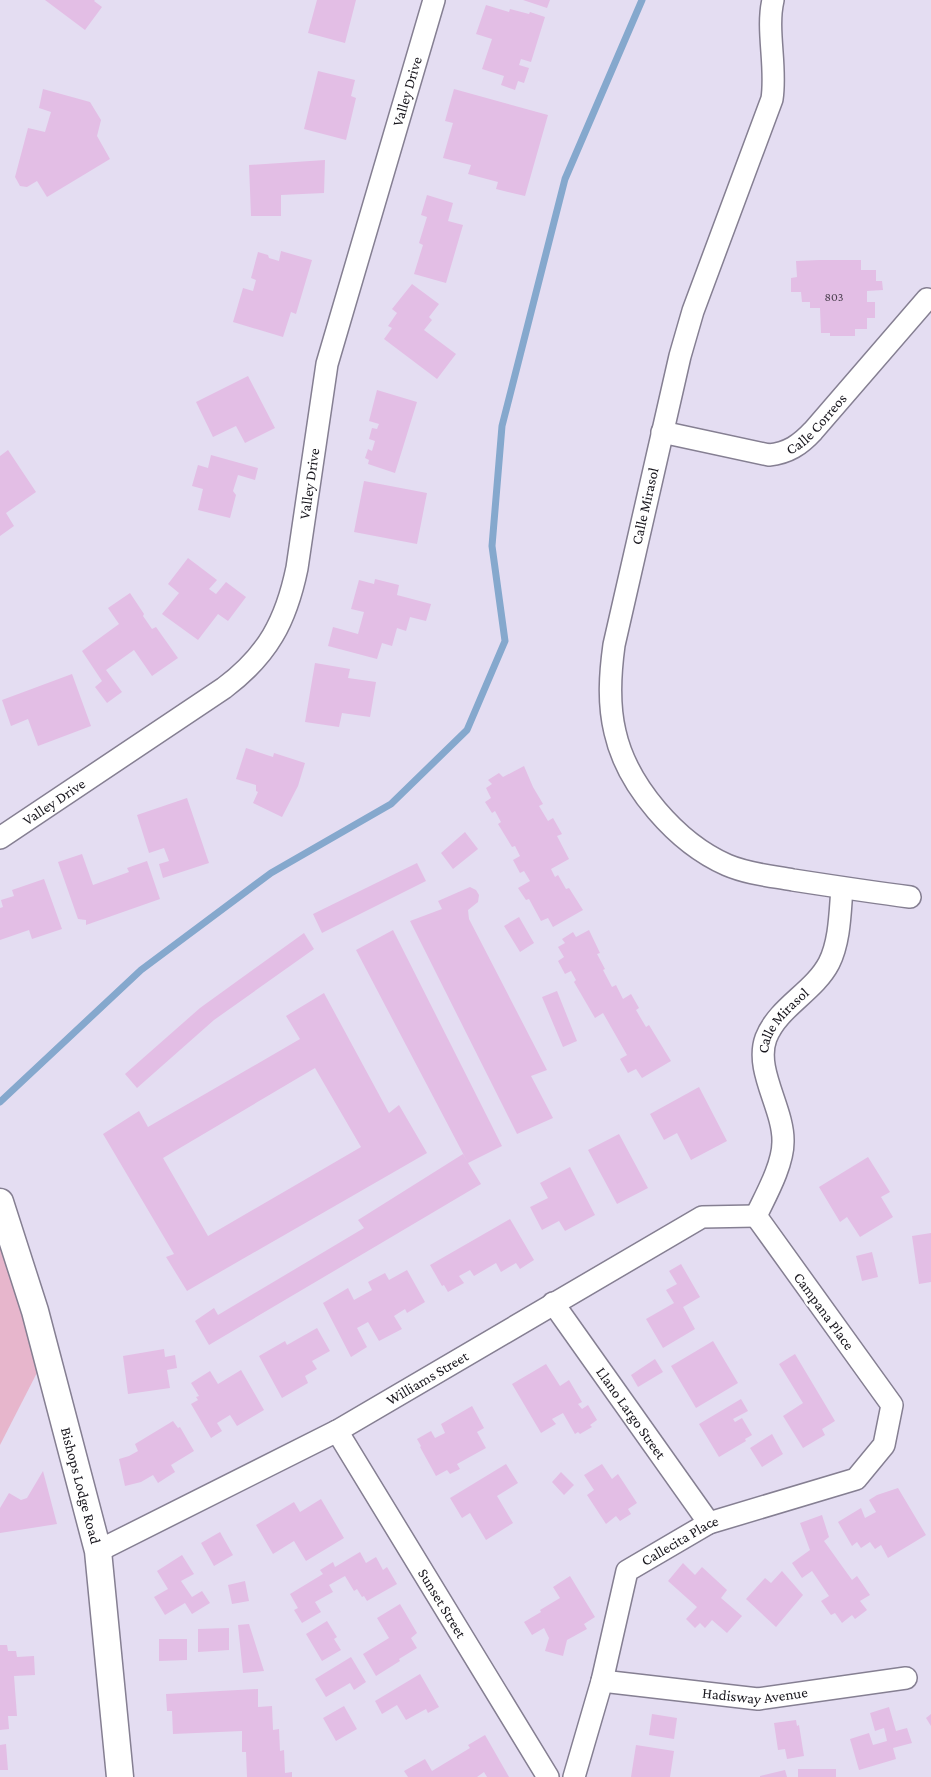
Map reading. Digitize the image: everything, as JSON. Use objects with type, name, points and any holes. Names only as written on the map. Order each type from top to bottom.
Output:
[{"type":"street","name":"Valley Drive","points":[[0,838],[232,682],[253,664],[275,634],[290,601],[297,568],[326,364],[434,0]]},
{"type":"street","name":"Calle Mirasol","points":[[773,0],[771,17],[774,72],[772,100],[693,311],[680,356],[614,645],[611,668],[611,711],[615,734],[622,753],[642,791],[656,809],[688,842],[707,855],[727,865],[750,873],[910,897]]},
{"type":"street","name":"Calle Correos","points":[[662,432],[769,455],[790,450],[800,445],[927,299]]},
{"type":"street","name":"Calle Mirasol","points":[[756,1216],[781,1158],[784,1143],[766,1071],[764,1056],[766,1039],[782,1014],[822,974],[829,962],[834,949],[842,888]]},
{"type":"street","name":"Bishops Lodge Road","points":[[0,1202],[35,1311],[98,1551],[120,1777]]},
{"type":"street","name":"Williams Street","points":[[98,1551],[337,1431],[702,1217],[756,1216]]},
{"type":"street","name":"Campana Place","points":[[756,1216],[892,1405]]},
{"type":"street","name":"Llano Largo Street","points":[[553,1303],[709,1523]]},
{"type":"street","name":"Callecita Place","points":[[574,1777],[602,1681],[627,1571],[709,1523],[856,1479],[884,1445],[892,1405]]},
{"type":"street","name":"Sunset Street","points":[[337,1431],[548,1777]]},
{"type":"street","name":"Hadisway Avenue","points":[[602,1681],[758,1699],[906,1678]]},
{"type":"shaded area","points":[[0,1235],[42,1363],[0,1445]]},
{"type":"building","points":[[45,0],[95,0],[102,7],[85,30]]},
{"type":"building","points":[[317,0],[356,0],[345,43],[308,33]]},
{"type":"building","points":[[523,0],[550,0],[547,8]]},
{"type":"building","points":[[486,5],[509,12],[510,9],[529,14],[530,12],[545,17],[531,62],[521,59],[519,65],[529,68],[524,83],[518,81],[515,90],[501,85],[504,76],[482,69],[492,39],[476,34]]},
{"type":"building","points":[[318,71],[355,80],[351,96],[356,98],[346,140],[304,129]]},
{"type":"building","points":[[43,89],[90,102],[101,120],[97,136],[110,159],[47,197],[37,181],[27,187],[20,186],[15,177],[28,128],[45,132],[51,112],[39,108]]},
{"type":"building","points":[[454,89],[548,115],[525,196],[496,189],[498,182],[468,174],[471,165],[443,158],[453,123],[445,121]]},
{"type":"building","points":[[325,160],[324,193],[281,195],[281,216],[251,216],[249,165]]},
{"type":"building","points":[[427,195],[453,203],[448,221],[463,225],[446,283],[414,274],[423,245],[419,243],[427,217],[421,215]]},
{"type":"building","points":[[281,251],[312,260],[296,314],[291,312],[283,337],[233,322],[243,288],[253,291],[256,280],[251,278],[258,252],[279,261]]},
{"type":"building","points":[[861,260],[861,270],[876,270],[876,281],[882,281],[883,290],[867,291],[867,302],[875,302],[875,318],[867,318],[867,329],[855,329],[855,336],[830,336],[830,333],[821,333],[820,308],[810,308],[810,302],[802,302],[801,292],[791,292],[791,278],[797,277],[796,261]]},
{"type":"building","points":[[412,284],[439,304],[429,317],[432,320],[424,330],[456,354],[437,379],[384,339],[392,328],[388,326],[397,313],[392,309]]},
{"type":"building","points":[[248,376],[275,428],[245,443],[236,426],[213,437],[196,402]]},
{"type":"building","points":[[377,390],[417,402],[395,473],[368,464],[369,460],[365,458],[368,449],[372,451],[375,441],[369,439],[372,428],[377,429],[379,424],[369,421]]},
{"type":"building","points":[[8,450],[36,492],[6,513],[14,526],[0,536],[0,456]]},
{"type":"building","points":[[211,455],[258,468],[255,480],[238,475],[233,491],[236,495],[230,518],[198,510],[203,489],[192,486],[198,465],[208,468]]},
{"type":"building","points":[[364,481],[427,493],[417,544],[354,532]]},
{"type":"building","points":[[188,558],[217,580],[209,589],[216,594],[226,582],[246,597],[228,621],[218,614],[198,640],[162,614],[179,593],[168,584]]},
{"type":"building","points":[[375,579],[399,585],[397,595],[431,604],[426,621],[410,617],[406,631],[397,628],[392,646],[382,643],[377,659],[328,646],[333,627],[358,634],[364,612],[351,609],[359,580],[374,584]]},
{"type":"building","points":[[130,593],[152,629],[156,627],[178,658],[152,676],[134,650],[106,670],[122,692],[107,703],[95,687],[102,681],[82,651],[119,624],[108,608]]},
{"type":"building","points":[[315,663],[350,669],[348,678],[376,682],[370,717],[342,713],[339,727],[305,722]]},
{"type":"building","points":[[72,674],[91,726],[38,746],[28,719],[11,726],[2,700]]},
{"type":"building","points":[[246,748],[273,757],[274,753],[305,763],[298,786],[282,817],[253,803],[258,792],[256,791],[256,785],[236,779]]},
{"type":"building","points":[[524,766],[543,804],[539,806],[548,821],[553,818],[562,834],[557,836],[569,859],[551,869],[555,877],[558,875],[566,889],[569,888],[583,910],[553,927],[548,918],[541,921],[529,899],[526,900],[518,888],[530,881],[524,871],[520,873],[513,860],[520,856],[515,846],[512,847],[498,824],[501,822],[495,811],[492,813],[485,802],[491,798],[486,788],[492,784],[488,780],[499,773],[503,777]]},
{"type":"building","points":[[187,798],[209,863],[163,878],[159,864],[169,861],[164,848],[149,853],[137,815]]},
{"type":"building","points":[[465,832],[478,849],[453,869],[441,853]]},
{"type":"building","points":[[82,854],[93,885],[129,872],[127,868],[147,861],[160,899],[86,925],[86,920],[78,919],[58,862]]},
{"type":"building","points":[[417,863],[426,881],[322,933],[313,914]]},
{"type":"building","points":[[44,879],[62,929],[32,939],[29,930],[0,940],[0,908],[3,907],[1,900],[14,896],[12,890]]},
{"type":"building","points":[[470,887],[476,890],[479,895],[478,902],[468,910],[469,919],[547,1070],[531,1076],[553,1118],[517,1134],[410,921],[442,909],[438,901]]},
{"type":"building","points":[[519,917],[534,943],[520,952],[504,926]]},
{"type":"building","points":[[393,930],[502,1146],[468,1163],[481,1184],[209,1345],[195,1321],[214,1308],[218,1315],[364,1228],[358,1220],[463,1154],[467,1161],[356,950]]},
{"type":"building","points":[[589,930],[600,953],[597,954],[605,969],[603,970],[612,987],[616,985],[623,999],[631,994],[639,1008],[636,1010],[646,1027],[649,1025],[671,1061],[642,1078],[636,1069],[628,1073],[620,1059],[627,1055],[603,1013],[595,1018],[574,982],[576,980],[571,971],[565,974],[558,961],[564,957],[558,947],[565,943],[562,939],[573,932],[576,937]]},
{"type":"building","points":[[304,933],[314,949],[214,1020],[137,1088],[125,1074],[200,1008]]},
{"type":"building","points":[[557,991],[577,1041],[563,1047],[542,997]]},
{"type":"building","points":[[324,993],[389,1113],[399,1105],[427,1153],[187,1291],[166,1257],[174,1254],[103,1134],[139,1111],[148,1127],[300,1039],[286,1016]],"holes":[[[315,1068],[361,1147],[208,1236],[163,1158]]]},
{"type":"building","points":[[699,1087],[727,1141],[691,1160],[677,1133],[664,1140],[650,1114]]},
{"type":"building","points":[[619,1134],[648,1188],[617,1204],[588,1150]]},
{"type":"building","points":[[868,1157],[890,1192],[881,1197],[893,1217],[860,1237],[847,1217],[840,1222],[819,1187]]},
{"type":"building","points":[[570,1167],[595,1215],[565,1231],[559,1221],[542,1230],[530,1207],[548,1198],[540,1183]]},
{"type":"building","points":[[510,1219],[534,1260],[520,1269],[516,1263],[501,1272],[496,1263],[474,1276],[470,1270],[459,1276],[464,1283],[448,1292],[444,1285],[442,1286],[430,1265]]},
{"type":"building","points":[[931,1233],[931,1282],[919,1284],[912,1236]]},
{"type":"building","points":[[872,1252],[878,1277],[862,1281],[856,1256]]},
{"type":"building","points":[[681,1264],[700,1297],[683,1307],[695,1329],[663,1348],[646,1319],[674,1303],[666,1290],[677,1284],[669,1271]]},
{"type":"building","points":[[407,1270],[425,1302],[407,1313],[405,1309],[394,1316],[402,1329],[379,1341],[368,1322],[357,1328],[367,1347],[351,1357],[323,1303],[348,1288],[354,1300],[372,1290],[368,1282],[385,1273],[389,1280]]},
{"type":"building","points":[[317,1328],[330,1351],[312,1361],[317,1369],[305,1376],[308,1383],[282,1398],[259,1356],[285,1341],[287,1345]]},
{"type":"building","points":[[713,1341],[738,1383],[696,1408],[671,1366]]},
{"type":"building","points":[[164,1349],[165,1357],[175,1355],[177,1368],[167,1370],[170,1388],[128,1394],[123,1356]]},
{"type":"building","points":[[795,1354],[835,1421],[822,1429],[825,1435],[803,1448],[783,1416],[803,1403],[779,1364]]},
{"type":"building","points":[[655,1359],[663,1372],[638,1387],[631,1375]]},
{"type":"building","points":[[546,1364],[560,1386],[569,1380],[582,1402],[578,1404],[582,1409],[588,1405],[597,1420],[590,1425],[592,1427],[580,1434],[578,1432],[575,1434],[563,1413],[552,1419],[556,1424],[541,1433],[512,1384]]},
{"type":"building","points":[[241,1370],[264,1410],[237,1426],[230,1415],[217,1423],[222,1431],[211,1438],[191,1404],[198,1400],[196,1397],[199,1396],[191,1383],[210,1371],[218,1384]]},
{"type":"building","points":[[741,1399],[748,1411],[733,1419],[735,1422],[742,1418],[752,1435],[745,1439],[746,1441],[719,1457],[699,1424]]},
{"type":"building","points":[[472,1406],[484,1428],[477,1432],[486,1448],[457,1464],[460,1469],[450,1474],[447,1470],[436,1476],[417,1439],[431,1431],[435,1438],[445,1433],[441,1424]]},
{"type":"building","points":[[173,1421],[178,1428],[180,1427],[194,1451],[171,1465],[175,1472],[158,1483],[153,1475],[141,1482],[125,1486],[119,1459],[138,1451],[135,1444]]},
{"type":"building","points":[[772,1434],[783,1454],[762,1467],[750,1448]]},
{"type":"building","points":[[506,1464],[518,1483],[497,1496],[513,1523],[486,1540],[470,1513],[462,1518],[450,1498]]},
{"type":"building","points":[[602,1464],[612,1479],[618,1474],[637,1503],[628,1509],[631,1514],[620,1521],[616,1516],[606,1524],[587,1495],[594,1490],[584,1475]]},
{"type":"building","points":[[43,1471],[57,1524],[0,1533],[0,1508],[9,1493],[21,1500],[27,1498]]},
{"type":"building","points":[[561,1472],[574,1485],[564,1495],[552,1482]]},
{"type":"building","points":[[898,1488],[926,1535],[888,1558],[881,1545],[875,1549],[870,1542],[861,1548],[857,1542],[852,1546],[838,1522],[861,1508],[865,1518],[876,1512],[869,1500],[877,1495]]},
{"type":"building","points":[[321,1499],[344,1538],[306,1561],[294,1541],[273,1554],[256,1525],[294,1502],[300,1512]]},
{"type":"building","points":[[822,1515],[829,1537],[824,1541],[852,1580],[857,1576],[870,1595],[860,1601],[867,1610],[855,1619],[852,1615],[842,1623],[835,1613],[831,1615],[821,1601],[829,1596],[812,1571],[802,1578],[792,1563],[810,1550],[800,1523]]},
{"type":"building","points":[[220,1532],[233,1555],[214,1566],[201,1543]]},
{"type":"building","points":[[360,1552],[366,1563],[376,1557],[383,1570],[387,1567],[397,1584],[367,1601],[357,1589],[354,1591],[345,1576],[329,1585],[333,1592],[315,1602],[321,1612],[302,1623],[294,1610],[298,1608],[290,1594],[323,1574],[320,1570],[333,1562],[335,1567]]},
{"type":"building","points":[[182,1555],[194,1574],[181,1581],[192,1597],[202,1591],[210,1603],[192,1614],[185,1603],[165,1615],[154,1597],[168,1589],[157,1571]]},
{"type":"building","points":[[683,1563],[695,1575],[702,1567],[727,1590],[721,1598],[742,1616],[727,1633],[712,1620],[705,1628],[700,1623],[695,1628],[686,1619],[697,1607],[668,1581]]},
{"type":"building","points":[[782,1571],[803,1595],[776,1627],[746,1599],[765,1578],[771,1583]]},
{"type":"building","points":[[570,1576],[595,1617],[584,1624],[587,1629],[567,1640],[563,1656],[545,1651],[549,1638],[544,1628],[532,1635],[524,1622],[560,1598],[553,1587]]},
{"type":"building","points":[[245,1581],[249,1601],[232,1604],[228,1585]]},
{"type":"building","points":[[400,1604],[417,1633],[411,1638],[417,1648],[376,1676],[363,1654],[389,1638],[377,1618]]},
{"type":"building","points":[[327,1621],[337,1637],[334,1639],[341,1650],[322,1661],[306,1634]]},
{"type":"building","points":[[249,1624],[264,1671],[243,1673],[238,1625]]},
{"type":"building","points":[[229,1628],[229,1650],[198,1652],[198,1629]]},
{"type":"building","points":[[159,1639],[187,1639],[187,1660],[159,1661]]},
{"type":"building","points":[[0,1645],[7,1645],[8,1651],[16,1651],[17,1657],[34,1656],[35,1675],[14,1676],[17,1716],[8,1716],[9,1729],[0,1730]]},
{"type":"building","points":[[351,1657],[366,1682],[354,1690],[350,1683],[326,1697],[315,1679]]},
{"type":"building","points":[[420,1674],[439,1707],[428,1713],[426,1709],[406,1720],[397,1705],[382,1714],[375,1701]]},
{"type":"building","points":[[258,1689],[258,1707],[272,1706],[273,1730],[279,1729],[280,1751],[284,1750],[285,1773],[292,1772],[292,1777],[247,1777],[246,1752],[242,1752],[242,1731],[173,1734],[172,1711],[167,1711],[166,1694]]},
{"type":"building","points":[[344,1706],[357,1729],[336,1741],[323,1718]]},
{"type":"building","points":[[889,1707],[896,1731],[907,1728],[912,1743],[893,1748],[896,1759],[859,1770],[850,1739],[869,1733],[873,1745],[887,1741],[884,1728],[875,1731],[870,1713]]},
{"type":"building","points":[[652,1714],[677,1718],[674,1739],[649,1735]]},
{"type":"building","points":[[931,1714],[931,1726],[926,1718]]},
{"type":"building","points":[[796,1720],[797,1726],[799,1725],[804,1756],[787,1759],[785,1749],[778,1750],[774,1723]]},
{"type":"building","points":[[485,1735],[509,1777],[487,1777],[484,1772],[477,1777],[408,1777],[404,1771],[425,1759],[432,1771],[470,1748],[468,1745]]},
{"type":"building","points":[[6,1744],[8,1770],[0,1770],[0,1745]]},
{"type":"building","points":[[636,1745],[674,1751],[670,1777],[631,1777]]},
{"type":"building","points":[[798,1769],[836,1769],[836,1777],[798,1777]]},
{"type":"building","points":[[785,1770],[787,1777],[760,1777],[760,1776]]},
{"type":"waterway","points":[[0,1102],[141,970],[271,873],[391,804],[467,730],[505,641],[492,546],[502,426],[565,179],[642,0]]}]
